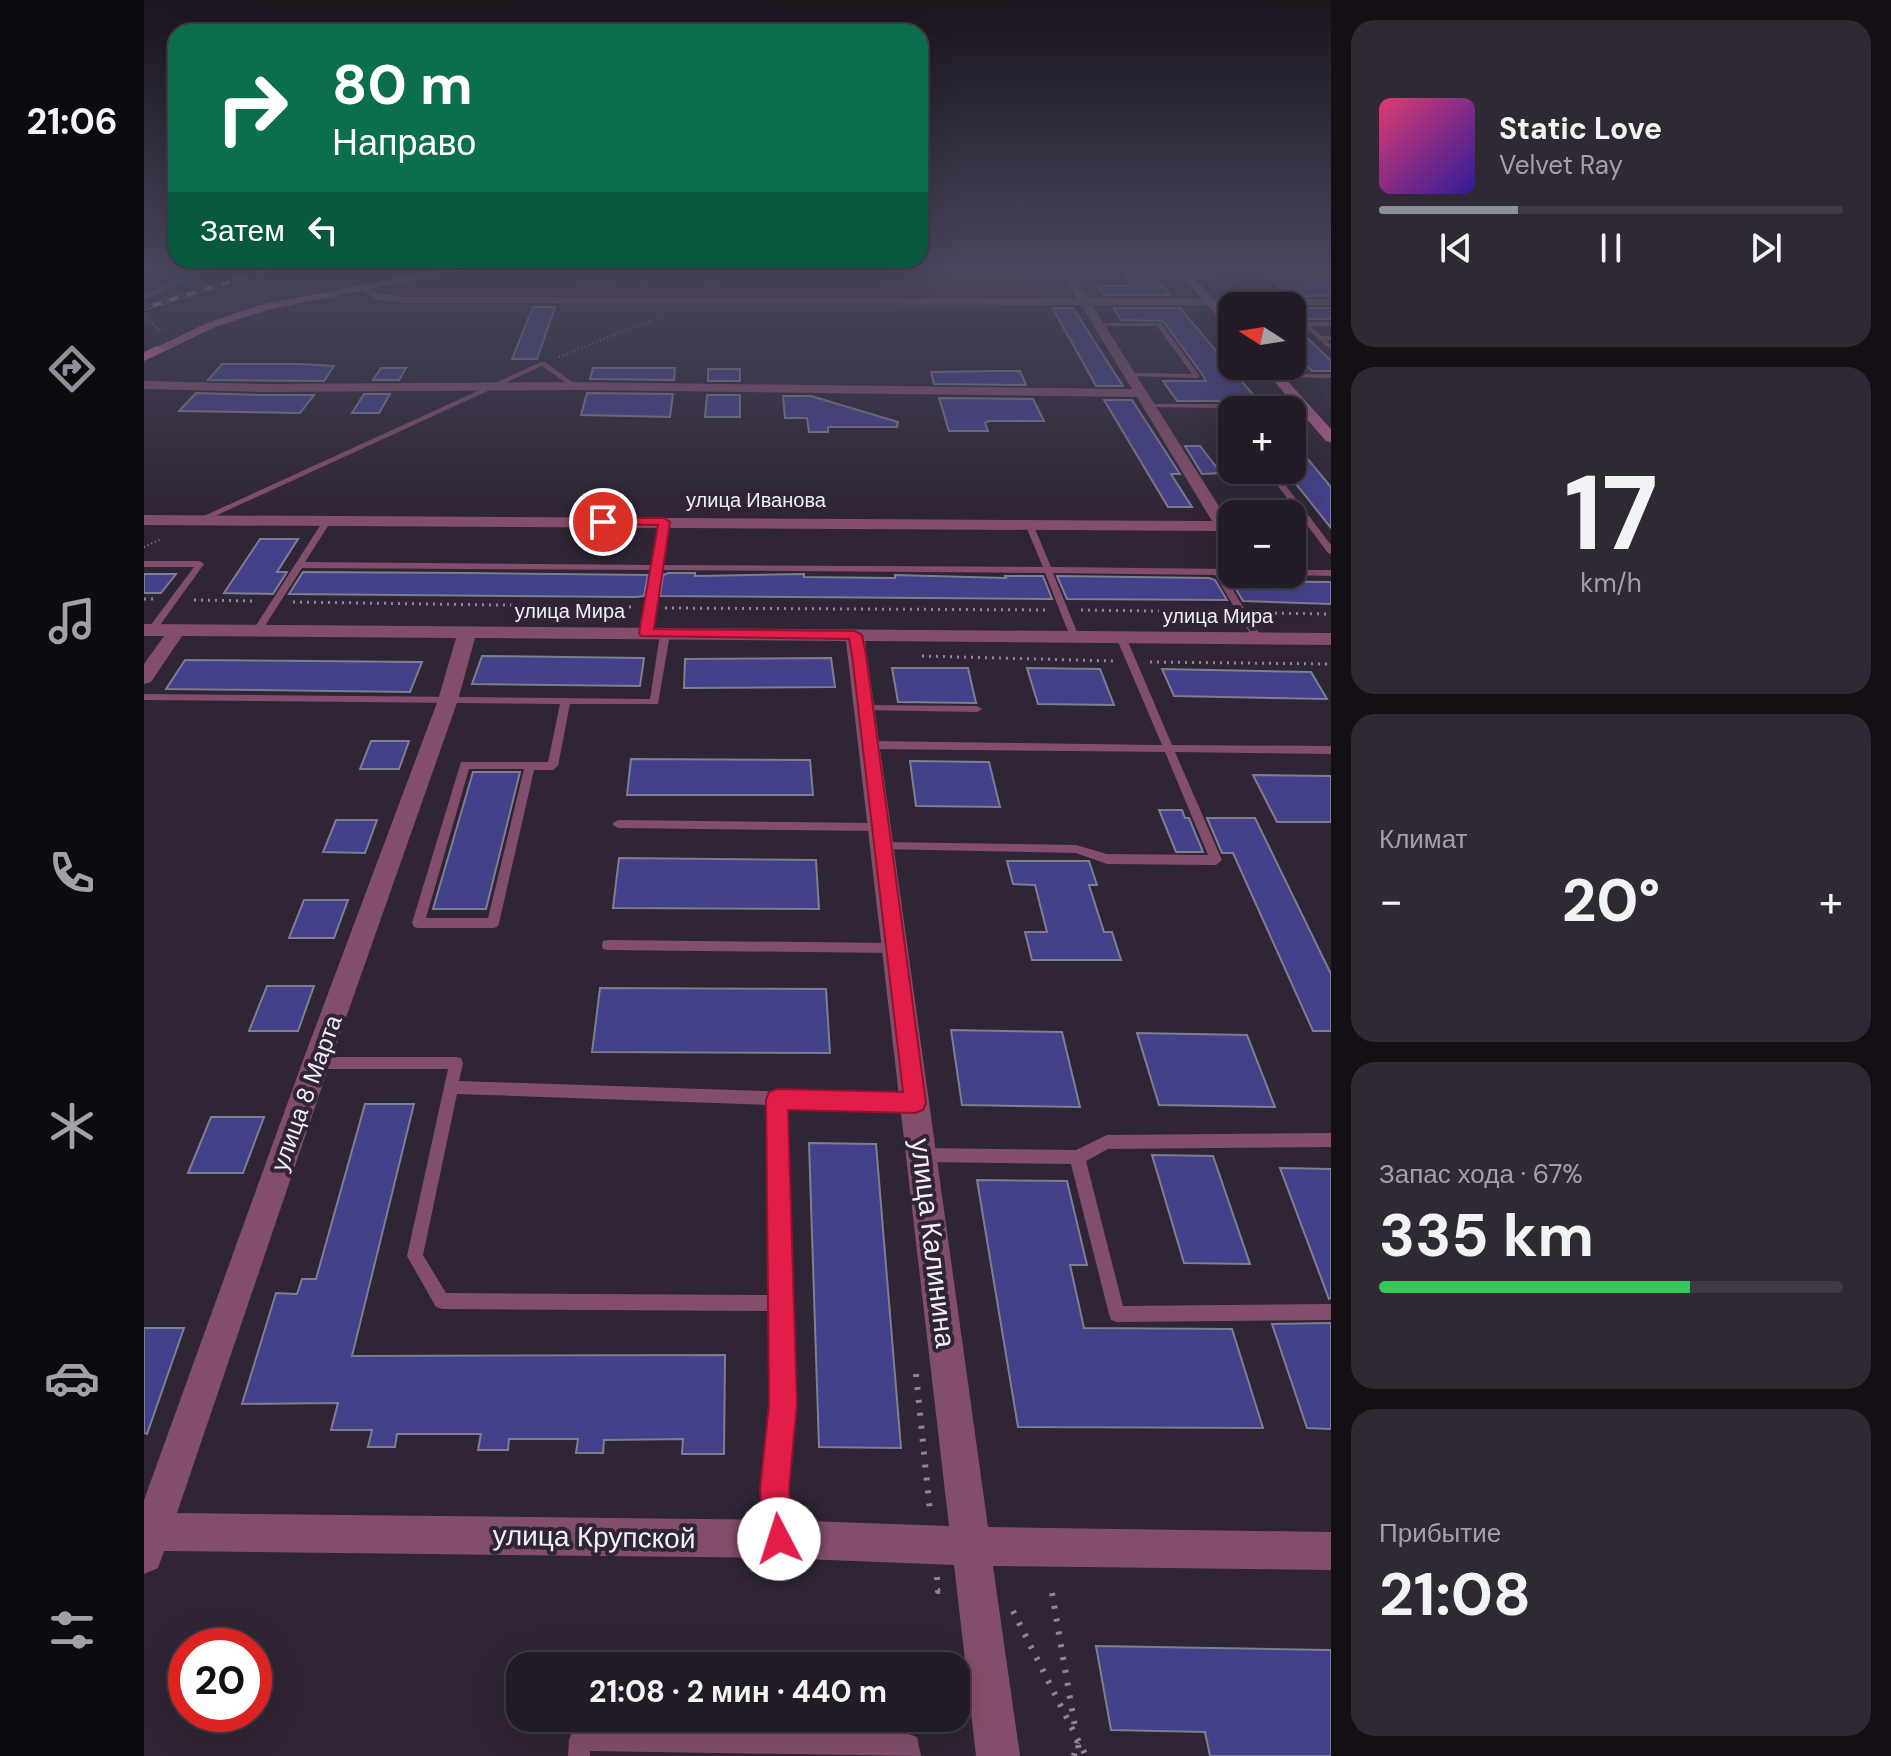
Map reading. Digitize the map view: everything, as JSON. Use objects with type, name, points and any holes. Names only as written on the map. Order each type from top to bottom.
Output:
[{"type":"main road","points":[[1279,380],[1331,438]]},
{"type":"street","points":[[1116,352],[1218,516]]},
{"type":"street","points":[[144,385],[574,386],[1144,399]]},
{"type":"street","name":"улица Иванова","points":[[144,520],[1029,524],[1218,532]]},
{"type":"street","name":"улица Мира","points":[[148,630],[1331,639]]},
{"type":"street","points":[[144,678],[177,630]]},
{"type":"street","name":"улица 8 Марта","points":[[147,1540],[448,700],[467,632]]},
{"type":"street","name":"улица Калинина","points":[[855,635],[998,1756]]},
{"type":"street","name":"улица Крупской","points":[[147,1540],[779,1539],[971,1546],[1331,1551]]},
{"type":"lane","points":[[1130,375],[1197,376],[1179,352]]},
{"type":"lane","points":[[199,520],[499,386],[543,363],[574,386]]},
{"type":"lane","points":[[1306,374],[1331,376]]},
{"type":"lane","points":[[1144,399],[1218,406]]},
{"type":"lane","points":[[1281,484],[1331,551]]},
{"type":"lane","points":[[144,697],[654,702],[656,634],[650,608],[664,522]]},
{"type":"lane","points":[[258,630],[326,523]]},
{"type":"lane","points":[[1029,524],[1074,637]]},
{"type":"lane","points":[[144,564],[200,564],[148,630]]},
{"type":"lane","points":[[300,565],[1218,572]]},
{"type":"lane","points":[[1306,573],[1331,573]]},
{"type":"lane","points":[[1227,588],[1257,638]]},
{"type":"lane","points":[[618,824],[1076,849],[1107,859],[1216,860],[1121,637]]},
{"type":"lane","points":[[530,765],[493,923],[418,923],[465,765],[530,765],[553,766],[566,701]]},
{"type":"lane","points":[[864,708],[977,709]]},
{"type":"lane","points":[[869,745],[1331,750]]},
{"type":"lane","points":[[608,945],[895,948]]},
{"type":"lane","points":[[316,1063],[456,1063],[415,1256],[442,1301],[782,1303]]},
{"type":"lane","points":[[452,1087],[915,1103]]},
{"type":"lane","points":[[777,1100],[783,1404],[775,1489],[779,1539]]},
{"type":"lane","points":[[921,1155],[1077,1157],[1107,1142],[1331,1140]]},
{"type":"lane","points":[[1077,1157],[1117,1314],[1331,1312]]},
{"type":"lane","points":[[579,1756],[580,1740],[909,1745],[910,1756]]},
{"type":"path","points":[[543,363],[574,352]]},
{"type":"path","points":[[144,599],[650,608],[1331,614]]},
{"type":"path","points":[[1052,1593],[1080,1756]]},
{"type":"path","points":[[1010,1606],[1077,1740]]},
{"type":"building","points":[[515,352],[539,352],[537,359],[512,359]]},
{"type":"building","points":[[1077,352],[1101,352],[1123,386],[1096,386]]},
{"type":"building","points":[[1186,352],[1217,352],[1218,380],[1241,380],[1254,396],[1218,396],[1218,401],[1177,401],[1163,381],[1206,381]]},
{"type":"building","points":[[1306,352],[1322,352],[1331,361],[1331,371],[1312,371],[1306,365]]},
{"type":"building","points":[[222,364],[334,366],[324,381],[208,380]]},
{"type":"building","points":[[381,368],[406,368],[399,380],[373,380]]},
{"type":"building","points":[[593,368],[675,368],[674,380],[590,379]]},
{"type":"building","points":[[708,369],[740,369],[740,381],[708,381]]},
{"type":"building","points":[[1020,371],[1026,385],[934,384],[931,372]]},
{"type":"building","points":[[196,393],[314,395],[300,413],[179,411]]},
{"type":"building","points":[[587,393],[673,394],[670,417],[581,415]]},
{"type":"building","points":[[364,394],[390,394],[379,413],[352,413]]},
{"type":"building","points":[[707,395],[740,395],[740,417],[705,417]]},
{"type":"building","points":[[783,396],[811,396],[898,422],[897,427],[828,427],[828,432],[809,432],[807,418],[785,418]]},
{"type":"building","points":[[939,398],[1033,399],[1044,421],[989,421],[985,423],[988,431],[949,431]]},
{"type":"building","points":[[1104,400],[1132,400],[1180,474],[1171,474],[1192,507],[1168,507]]},
{"type":"building","points":[[1185,446],[1200,446],[1218,469],[1218,473],[1202,474]]},
{"type":"building","points":[[1306,457],[1331,487],[1331,528],[1296,484],[1306,484]]},
{"type":"building","points":[[260,539],[298,539],[277,572],[287,572],[273,594],[224,593]]},
{"type":"building","points":[[303,572],[648,575],[644,596],[636,597],[289,594]]},
{"type":"building","points":[[695,573],[695,576],[804,574],[804,577],[895,578],[895,575],[1043,576],[1052,599],[660,596],[663,575]]},
{"type":"building","points":[[144,574],[176,574],[161,593],[144,593]]},
{"type":"building","points":[[1057,576],[1209,578],[1215,580],[1227,600],[1067,599]]},
{"type":"building","points":[[1306,582],[1331,582],[1331,604],[1243,601],[1235,588],[1306,588]]},
{"type":"building","points":[[482,656],[644,658],[640,686],[472,684]]},
{"type":"building","points":[[831,658],[835,687],[684,688],[685,659]]},
{"type":"building","points":[[185,660],[422,662],[410,692],[166,689]]},
{"type":"building","points":[[892,668],[968,668],[976,703],[898,702]]},
{"type":"building","points":[[1027,668],[1100,669],[1114,705],[1038,704]]},
{"type":"building","points":[[1162,669],[1311,672],[1327,699],[1174,696]]},
{"type":"building","points":[[371,741],[409,741],[399,769],[360,769]]},
{"type":"building","points":[[631,759],[810,760],[813,795],[627,795]]},
{"type":"building","points":[[910,761],[989,762],[1000,807],[916,806]]},
{"type":"building","points":[[473,772],[520,772],[486,909],[433,909]]},
{"type":"building","points":[[1253,775],[1331,776],[1331,822],[1277,822]]},
{"type":"building","points":[[1159,810],[1182,810],[1185,818],[1189,818],[1203,852],[1176,852]]},
{"type":"building","points":[[1207,818],[1255,818],[1331,974],[1331,1031],[1313,1031],[1233,853],[1222,853]]},
{"type":"building","points":[[336,820],[377,820],[365,853],[323,852]]},
{"type":"building","points":[[619,858],[816,860],[819,909],[613,908]]},
{"type":"building","points":[[1007,861],[1089,861],[1097,885],[1089,885],[1104,932],[1112,932],[1121,960],[1032,960],[1025,932],[1047,932],[1035,885],[1013,884]]},
{"type":"building","points":[[304,900],[348,900],[334,938],[289,938]]},
{"type":"building","points":[[267,986],[314,986],[298,1031],[249,1031]]},
{"type":"building","points":[[600,988],[826,989],[830,1053],[592,1052]]},
{"type":"building","points":[[951,1030],[1062,1032],[1080,1107],[962,1105]]},
{"type":"building","points":[[1137,1033],[1247,1035],[1275,1107],[1159,1105]]},
{"type":"building","points":[[365,1104],[414,1104],[352,1356],[725,1355],[724,1454],[682,1454],[683,1439],[604,1440],[603,1453],[576,1453],[578,1439],[509,1439],[508,1450],[478,1450],[481,1434],[397,1434],[395,1447],[368,1447],[372,1430],[331,1430],[338,1403],[242,1404],[276,1293],[297,1294],[302,1279],[316,1279]]},
{"type":"building","points":[[211,1117],[264,1117],[243,1173],[188,1173]]},
{"type":"building","points":[[809,1143],[876,1144],[901,1448],[819,1447]]},
{"type":"building","points":[[1152,1155],[1213,1156],[1250,1264],[1184,1263]]},
{"type":"building","points":[[1280,1168],[1331,1169],[1329,1299]]},
{"type":"building","points":[[977,1180],[1067,1181],[1087,1265],[1070,1265],[1084,1328],[1232,1329],[1263,1428],[1018,1427]]},
{"type":"building","points":[[1331,1323],[1331,1429],[1307,1428],[1272,1324]]},
{"type":"building","points":[[144,1328],[184,1328],[147,1434],[144,1433]]},
{"type":"building","points":[[1096,1646],[1331,1650],[1331,1756],[1210,1756],[1205,1732],[1111,1730]]},
{"type":"route","points":[[603,522],[664,522],[646,633],[855,635],[859,655],[915,1103],[777,1100],[783,1404],[775,1489],[779,1539]]}]
